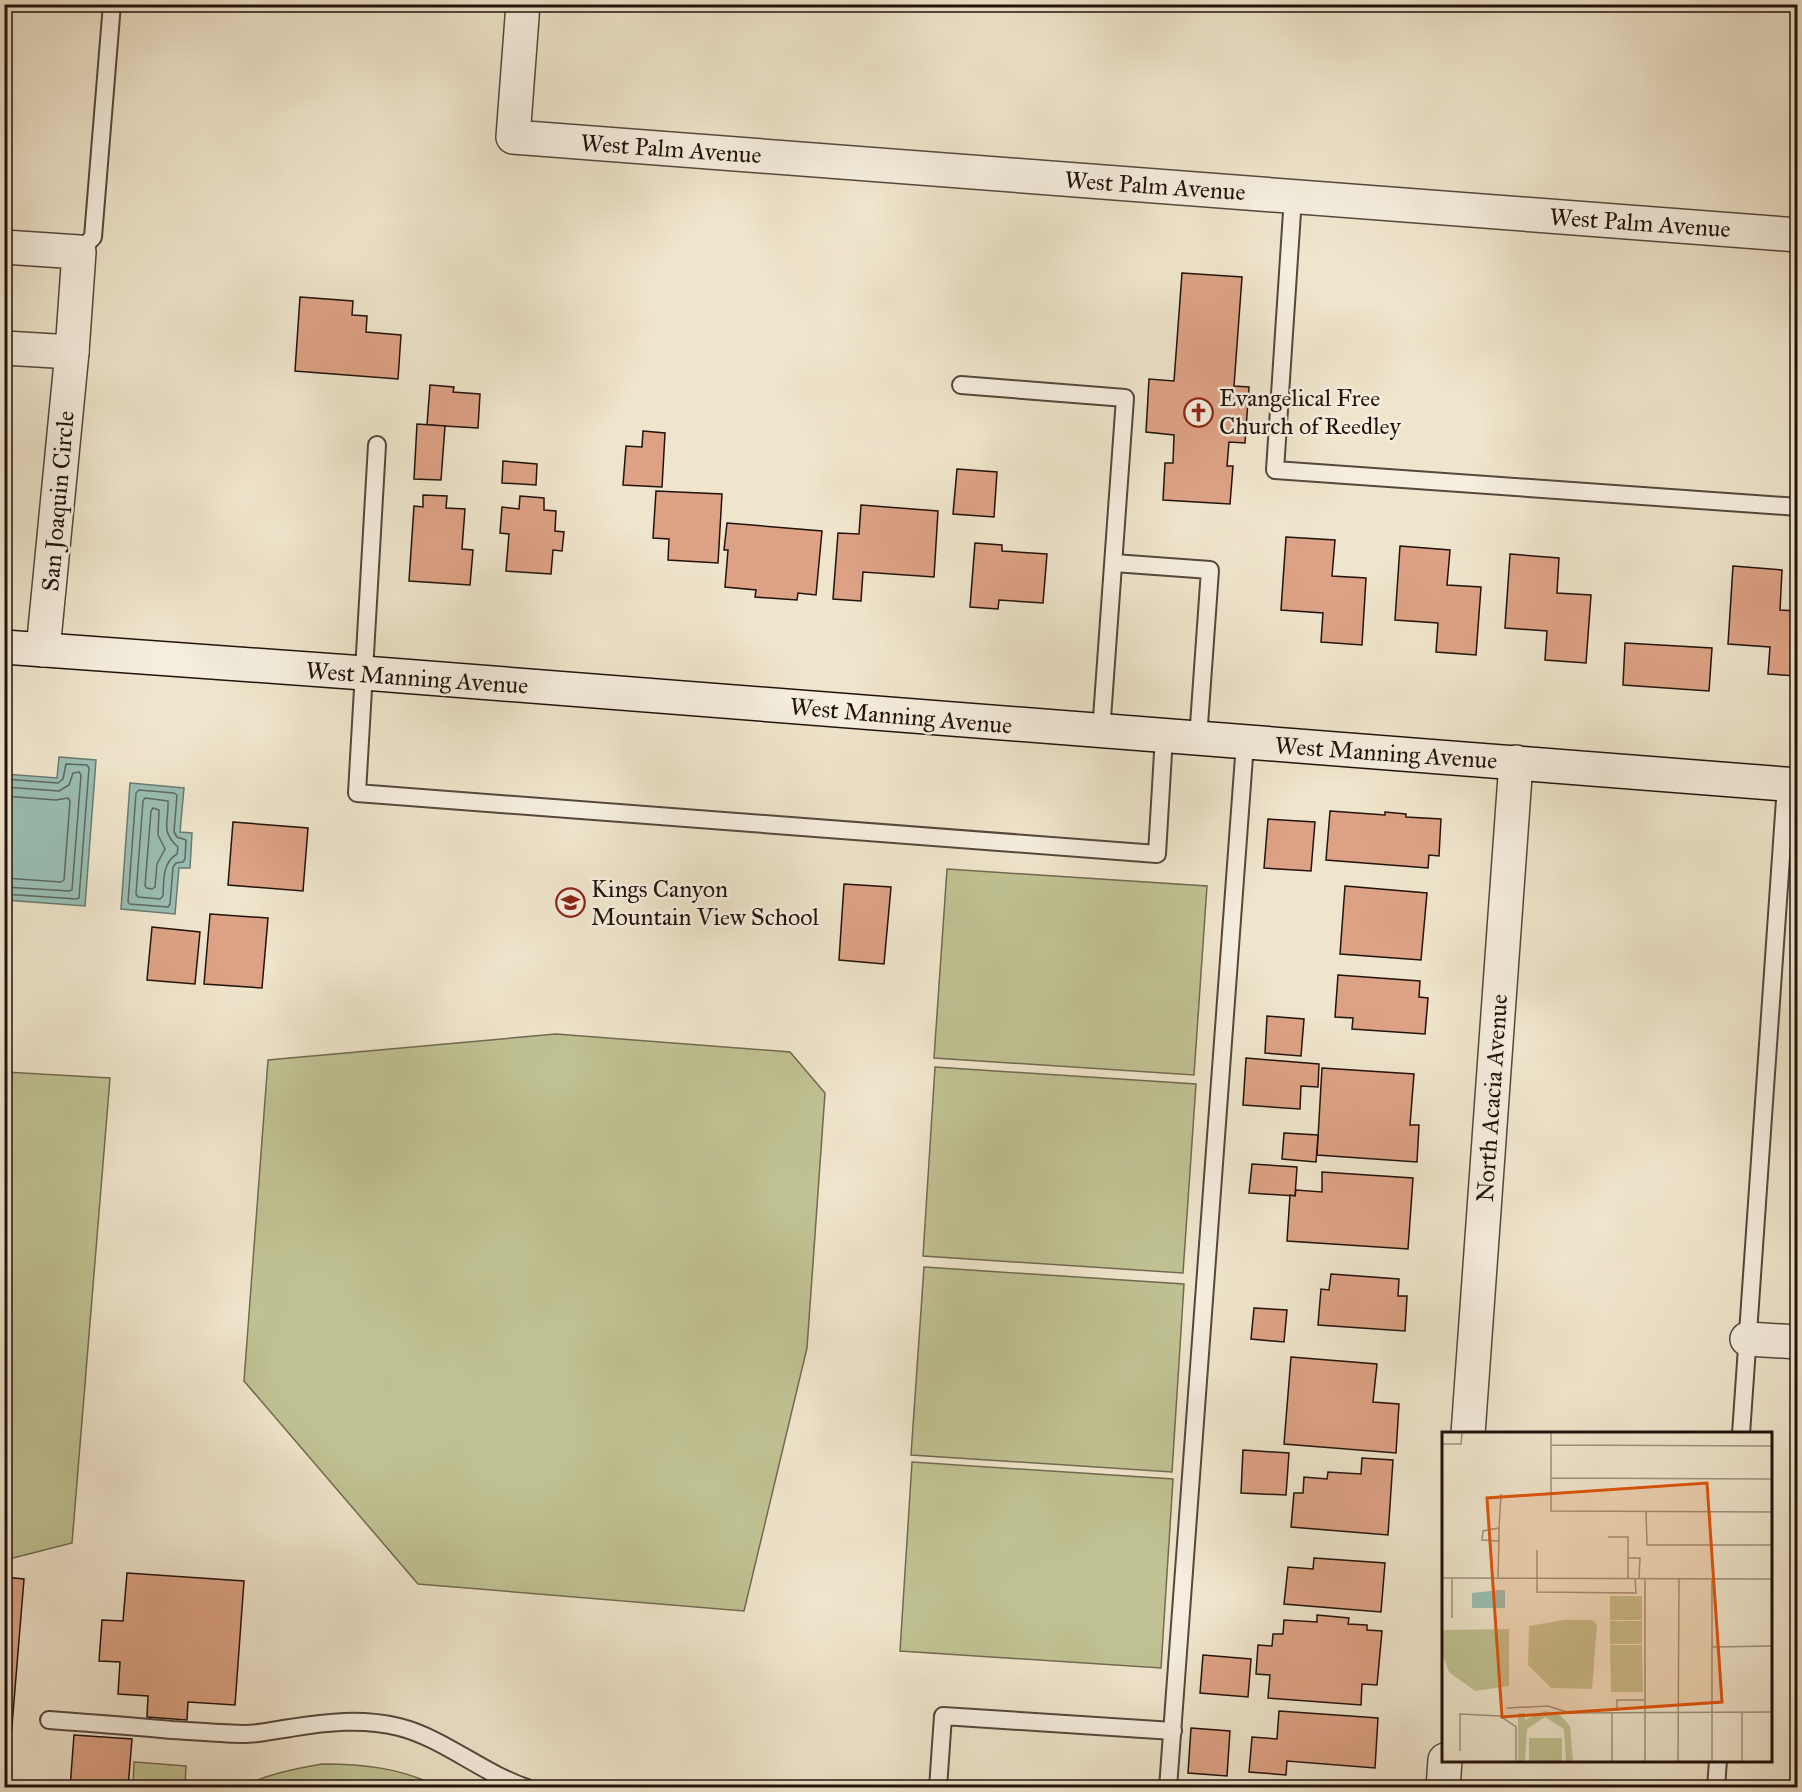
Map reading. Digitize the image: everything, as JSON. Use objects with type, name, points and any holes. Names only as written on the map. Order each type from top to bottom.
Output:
[{"type":"street","name":"West Palm Avenue","points":[[523,4],[513,137],[1797,235]]},
{"type":"street","points":[[4,247],[79,252]]},
{"type":"street","name":"San Joaquin Circle","points":[[44,650],[79,252]]},
{"type":"street","points":[[4,348],[72,352]]},
{"type":"street","name":"West Manning Avenue","points":[[4,647],[1792,785]]},
{"type":"street","name":"North Acacia Avenue","points":[[1468,1432],[1516,762]]},
{"type":"street","points":[[1748,1339],[1797,1342]]},
{"type":"street","points":[[1443,1788],[1445,1762]]},
{"type":"lane","points":[[79,252],[93,237],[112,4]]},
{"type":"lane","points":[[1293,196],[1275,470],[1797,507]]},
{"type":"lane","points":[[961,386],[1125,398],[1101,732]]},
{"type":"lane","points":[[377,445],[357,793],[1157,854],[1164,736]]},
{"type":"lane","points":[[1114,563],[1210,570],[1198,739]]},
{"type":"lane","points":[[1168,1788],[1245,743]]},
{"type":"lane","points":[[1741,1432],[1792,785]]},
{"type":"lane","points":[[938,1788],[943,1716],[1173,1731]]},
{"type":"lane","points":[[49,1720],[228,1734],[264,1733],[354,1720],[378,1723],[401,1727],[424,1737],[494,1775],[527,1788]]},
{"type":"lane","points":[[1716,1788],[1718,1762]]},
{"type":"green space","points":[[947,869],[1207,886],[1194,1075],[934,1058]]},
{"type":"green space","points":[[556,1034],[790,1052],[825,1093],[807,1348],[744,1611],[418,1584],[244,1381],[268,1060]]},
{"type":"green space","points":[[935,1067],[1196,1084],[1183,1273],[923,1256]]},
{"type":"green space","points":[[5,1072],[110,1078],[72,1543],[5,1560]]},
{"type":"green space","points":[[924,1267],[1184,1284],[1172,1472],[911,1455]]},
{"type":"green space","points":[[912,1462],[1173,1479],[1161,1668],[900,1651]]},
{"type":"green space","points":[[134,1762],[186,1766],[185,1787],[133,1787]]},
{"type":"green space","points":[[322,1764],[382,1768],[411,1775],[440,1787],[242,1787],[271,1775]]},
{"type":"water","points":[[59,757],[96,760],[85,906],[5,900],[5,774],[57,778]]},
{"type":"water","points":[[130,783],[184,788],[180,832],[192,833],[190,868],[179,868],[175,914],[121,909]]},
{"type":"building","points":[[1182,273],[1242,277],[1234,386],[1249,387],[1245,443],[1229,442],[1227,466],[1233,466],[1230,504],[1163,500],[1165,463],[1173,463],[1174,435],[1146,432],[1149,379],[1174,381]]},
{"type":"building","points":[[300,297],[353,301],[352,315],[367,316],[366,332],[401,335],[398,379],[295,371]]},
{"type":"building","points":[[430,385],[454,387],[453,392],[480,394],[478,428],[427,425]]},
{"type":"building","points":[[417,424],[445,426],[441,480],[414,479]]},
{"type":"building","points":[[643,431],[665,433],[662,487],[623,485],[626,446],[642,447]]},
{"type":"building","points":[[503,461],[537,464],[536,485],[502,483]]},
{"type":"building","points":[[957,469],[997,472],[994,517],[953,514]]},
{"type":"building","points":[[656,491],[722,494],[718,563],[668,560],[669,539],[653,538]]},
{"type":"building","points":[[423,495],[447,496],[446,508],[465,509],[462,549],[473,550],[470,585],[409,581],[414,506],[423,507]]},
{"type":"building","points":[[520,496],[544,498],[544,510],[556,511],[555,531],[564,532],[562,551],[553,550],[551,574],[506,571],[509,534],[500,533],[502,507],[519,509]]},
{"type":"building","points":[[861,505],[938,511],[934,577],[863,572],[861,601],[833,599],[838,533],[859,534]]},
{"type":"building","points":[[727,523],[822,531],[816,595],[798,593],[797,600],[755,597],[756,590],[725,587],[728,550],[724,550]]},
{"type":"building","points":[[1286,537],[1335,540],[1332,576],[1366,578],[1362,645],[1321,642],[1323,613],[1281,610]]},
{"type":"building","points":[[975,543],[1002,545],[1002,551],[1047,554],[1043,603],[999,600],[998,609],[970,607]]},
{"type":"building","points":[[1400,546],[1450,550],[1447,585],[1481,587],[1476,655],[1436,652],[1438,623],[1395,620]]},
{"type":"building","points":[[1510,554],[1559,558],[1557,593],[1591,595],[1586,663],[1545,660],[1547,631],[1505,628]]},
{"type":"building","points":[[1733,566],[1782,570],[1780,610],[1798,611],[1798,676],[1768,674],[1770,647],[1728,644]]},
{"type":"building","points":[[1625,643],[1712,648],[1709,691],[1623,685]]},
{"type":"building","points":[[1330,811],[1385,815],[1385,812],[1406,814],[1406,817],[1441,819],[1439,856],[1429,855],[1428,868],[1326,860]]},
{"type":"building","points":[[1268,819],[1315,822],[1311,871],[1264,868]]},
{"type":"building","points":[[233,822],[308,828],[303,891],[228,885]]},
{"type":"building","points":[[844,884],[891,887],[884,964],[839,960]]},
{"type":"building","points":[[1345,886],[1427,893],[1421,960],[1340,954]]},
{"type":"building","points":[[210,914],[268,918],[262,988],[204,984]]},
{"type":"building","points":[[152,927],[200,932],[195,984],[147,980]]},
{"type":"building","points":[[1338,975],[1420,981],[1419,997],[1428,998],[1425,1034],[1352,1029],[1353,1018],[1335,1017]]},
{"type":"building","points":[[1267,1016],[1304,1019],[1301,1056],[1265,1053]]},
{"type":"building","points":[[1246,1058],[1319,1064],[1318,1087],[1301,1086],[1300,1109],[1243,1105]]},
{"type":"building","points":[[1322,1068],[1414,1074],[1410,1125],[1419,1125],[1417,1162],[1317,1155]]},
{"type":"building","points":[[1284,1133],[1318,1135],[1316,1162],[1282,1159]]},
{"type":"building","points":[[1252,1164],[1297,1167],[1295,1196],[1249,1193]]},
{"type":"building","points":[[1322,1172],[1413,1178],[1408,1249],[1287,1241],[1290,1195],[1295,1196],[1296,1190],[1322,1192]]},
{"type":"building","points":[[1331,1274],[1399,1279],[1398,1296],[1407,1296],[1405,1331],[1318,1325],[1321,1289],[1329,1290]]},
{"type":"building","points":[[1254,1308],[1287,1310],[1284,1342],[1251,1339]]},
{"type":"building","points":[[1291,1357],[1377,1364],[1373,1402],[1399,1404],[1396,1453],[1284,1444]]},
{"type":"building","points":[[1243,1450],[1289,1453],[1286,1495],[1241,1493]]},
{"type":"building","points":[[1362,1458],[1393,1460],[1388,1535],[1291,1527],[1294,1493],[1303,1493],[1304,1477],[1327,1479],[1328,1472],[1361,1474]]},
{"type":"building","points":[[1314,1558],[1385,1563],[1381,1612],[1284,1604],[1288,1567],[1313,1569]]},
{"type":"building","points":[[127,1573],[244,1581],[235,1705],[188,1702],[187,1720],[147,1717],[148,1696],[118,1694],[120,1662],[99,1661],[102,1620],[123,1621]]},
{"type":"building","points":[[4,1577],[24,1579],[10,1750],[4,1749]]},
{"type":"building","points":[[1317,1615],[1349,1618],[1348,1624],[1367,1625],[1367,1630],[1382,1631],[1377,1685],[1362,1684],[1361,1705],[1268,1698],[1270,1675],[1256,1674],[1258,1645],[1272,1646],[1273,1634],[1283,1634],[1284,1620],[1317,1622]]},
{"type":"building","points":[[1203,1655],[1251,1659],[1248,1697],[1200,1693]]},
{"type":"building","points":[[1279,1711],[1378,1718],[1375,1768],[1287,1761],[1286,1775],[1249,1772],[1252,1737],[1277,1739]]},
{"type":"building","points":[[1191,1728],[1230,1731],[1227,1776],[1188,1773]]},
{"type":"building","points":[[74,1735],[132,1739],[128,1788],[70,1788]]},
{"type":"place","name":"Evangelical Free Church of Reedley","points":[[1198,412]]},
{"type":"place","name":"Kings Canyon Mountain View School","points":[[570,903]]}]
